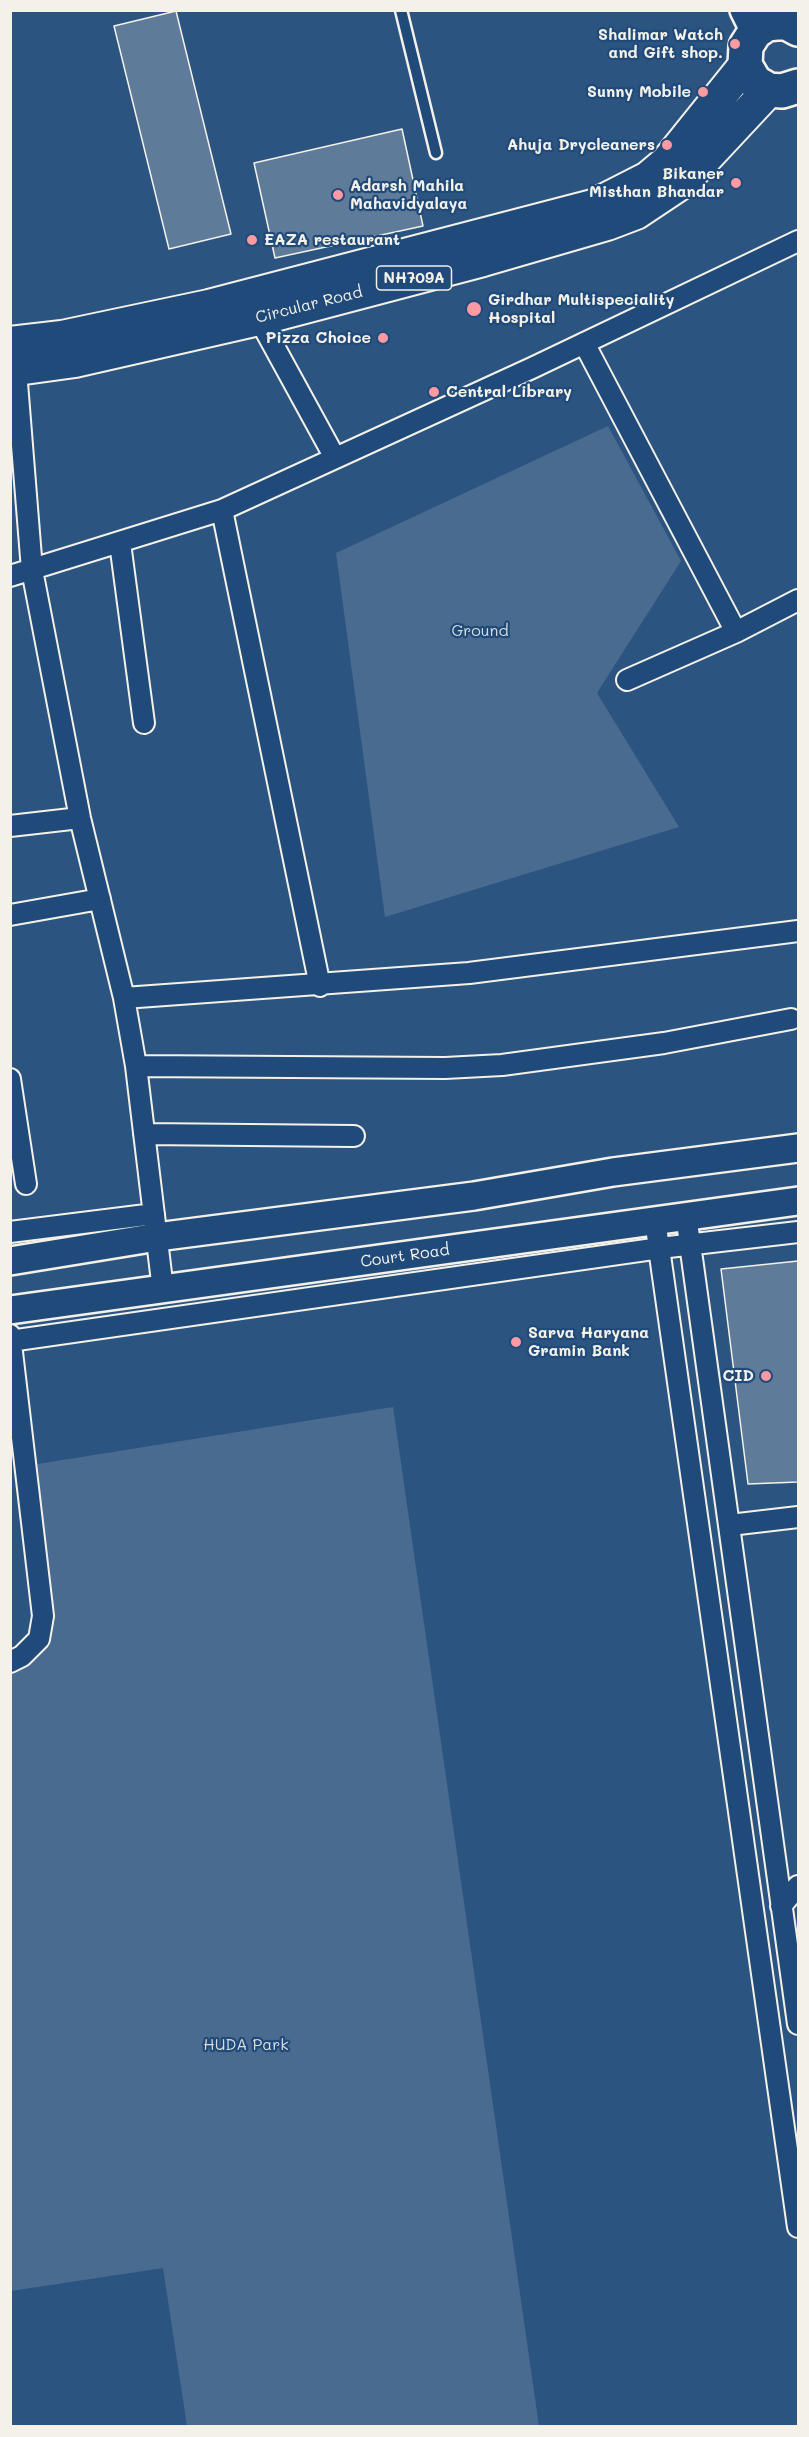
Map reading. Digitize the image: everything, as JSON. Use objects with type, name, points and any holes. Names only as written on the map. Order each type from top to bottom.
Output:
[{"type":"highway","points":[[787,93],[755,82],[745,65],[746,46],[749,21],[767,24],[794,21]]},
{"type":"main road","name":"NH709A","points":[[13,357],[62,337],[209,306],[592,206],[648,178],[667,162],[745,65]]},
{"type":"main road","name":"Circular Road","points":[[13,357],[75,361],[259,319],[483,260],[636,213],[684,181],[787,93]]},
{"type":"street","points":[[10,576],[222,510],[334,456],[584,343],[798,241]]},
{"type":"street","points":[[259,319],[334,456]]},
{"type":"street","points":[[584,343],[736,632]]},
{"type":"street","points":[[13,357],[32,570],[80,818],[124,998],[136,1066],[163,1290]]},
{"type":"street","points":[[222,510],[320,986]]},
{"type":"street","points":[[120,543],[144,723]]},
{"type":"street","points":[[627,680],[736,632],[798,600]]},
{"type":"street","points":[[10,826],[80,818]]},
{"type":"street","points":[[10,915],[100,899]]},
{"type":"street","points":[[124,998],[320,986],[469,973],[798,931]]},
{"type":"street","points":[[136,1066],[446,1068],[502,1065],[664,1043],[790,1019]]},
{"type":"street","points":[[11,1089],[26,1184]]},
{"type":"street","points":[[144,1134],[354,1136]]},
{"type":"street","points":[[10,1232],[155,1226],[474,1196],[613,1172],[798,1148]]},
{"type":"street","name":"Court Road","points":[[10,1310],[798,1201]]},
{"type":"street","points":[[686,1215],[798,2024]]},
{"type":"street","points":[[655,1220],[798,2227]]},
{"type":"street","points":[[10,1261],[155,1226]]},
{"type":"street","points":[[10,1662],[22,1656],[39,1639],[43,1616],[11,1339],[660,1248],[798,1232]]},
{"type":"street","points":[[730,1525],[798,1517]]},
{"type":"street","points":[[782,1906],[798,1886]]},
{"type":"lane","points":[[401,10],[436,153]]},
{"type":"green space","name":"Ground","points":[[608,426],[681,561],[597,693],[679,827],[385,917],[336,553]]},
{"type":"green space","name":"HUDA Park","points":[[393,1407],[539,2426],[187,2426],[163,2268],[11,2291],[10,1661],[38,1657],[13,1468]]},
{"type":"building","points":[[176,11],[231,234],[169,249],[114,26]]},
{"type":"building","name":"Adarsh Mahila Mahavidyalaya","points":[[402,129],[423,226],[275,258],[254,163]]},
{"type":"building","name":"CID","points":[[798,1261],[798,1482],[748,1484],[721,1269]]},
{"type":"place","name":"Shalimar Watch and Gift shop.","points":[[735,44]]},
{"type":"place","name":"Sunny Mobile","points":[[703,92]]},
{"type":"place","name":"Ahuja Drycleaners","points":[[667,145]]},
{"type":"place","name":"Bikaner Misthan Bhandar","points":[[736,183]]},
{"type":"place","name":"Adarsh Mahila Mahavidyalaya","points":[[338,195]]},
{"type":"place","name":"EAZA restaurant","points":[[252,240]]},
{"type":"place","name":"Girdhar Multispeciality Hospital","points":[[474,309]]},
{"type":"place","name":"Pizza Choice","points":[[383,338]]},
{"type":"place","name":"Central Library","points":[[434,392]]},
{"type":"place","name":"Sarva Haryana Gramin Bank","points":[[516,1342]]},
{"type":"place","name":"CID","points":[[766,1376]]}]
